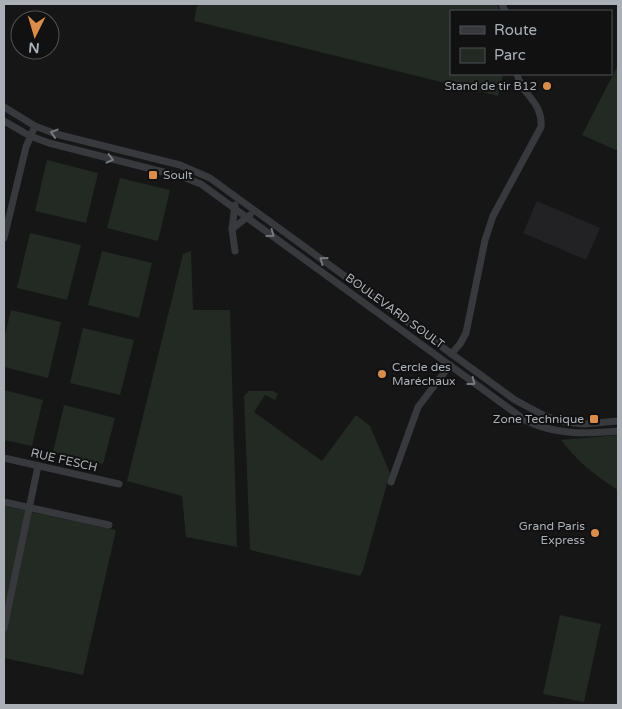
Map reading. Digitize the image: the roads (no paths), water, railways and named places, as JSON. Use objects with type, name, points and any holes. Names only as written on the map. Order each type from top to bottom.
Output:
[{"type":"street","points":[[451,354],[460,344],[466,333],[485,240],[493,216],[541,127],[540,110],[520,84],[517,75]]},
{"type":"street","name":"BOULEVARD SOULT","points":[[4,108],[35,126],[56,134],[195,170],[210,178],[253,208],[515,400],[545,416],[565,422],[584,424],[618,421]]},
{"type":"street","name":"BOULEVARD SOULT","points":[[4,121],[30,136],[49,143],[183,177],[201,184],[234,206],[515,414],[537,426],[571,433],[587,434],[618,431]]},
{"type":"street","points":[[4,238],[30,136],[35,126]]},
{"type":"street","points":[[91,154],[93,143]]},
{"type":"street","points":[[235,251],[232,229],[234,206],[239,198]]},
{"type":"street","points":[[232,229],[248,217],[253,212],[253,208]]},
{"type":"street","points":[[391,482],[418,407],[450,365]]},
{"type":"street","name":"RUE FESCH","points":[[4,458],[119,484]]},
{"type":"street","points":[[4,628],[38,466]]},
{"type":"street","points":[[4,502],[109,525]]},
{"type":"place","name":"Stand de tir B12","points":[[547,86]]},
{"type":"place","name":"Soult","points":[[153,175]]},
{"type":"place","name":"Cercle des Maréchaux","points":[[382,374]]},
{"type":"place","name":"Zone Technique","points":[[594,419]]},
{"type":"place","name":"Grand Paris Express","points":[[595,533]]}]
